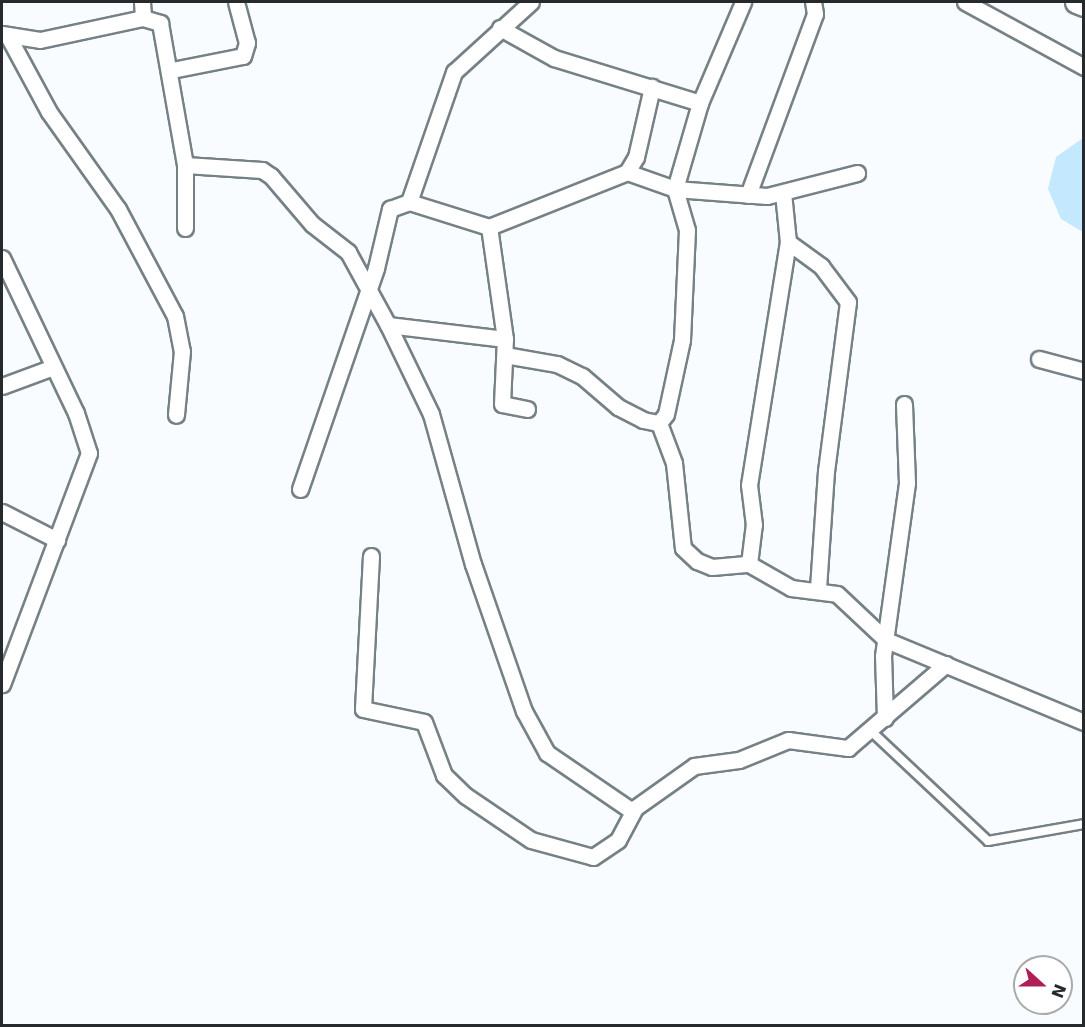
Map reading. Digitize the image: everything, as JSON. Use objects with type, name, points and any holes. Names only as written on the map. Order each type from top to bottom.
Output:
[{"type":"main road","points":[[1076,2],[1083,6]]},
{"type":"street","points":[[142,2],[143,18]]},
{"type":"street","points":[[172,70],[243,56],[247,43],[236,2]]},
{"type":"street","points":[[410,202],[454,72],[531,2]]},
{"type":"street","points":[[743,2],[700,103],[675,189],[687,230],[682,340],[675,391],[659,423],[674,463],[683,548],[712,567],[749,564],[791,588],[818,588],[843,598],[886,640],[1083,722]]},
{"type":"street","points":[[748,195],[815,14],[813,2]]},
{"type":"street","points":[[965,2],[1083,67]]},
{"type":"street","points":[[5,36],[40,40],[143,18],[160,23],[172,70],[185,165],[185,228]]},
{"type":"street","points":[[500,28],[554,58],[700,103]]},
{"type":"street","points":[[5,36],[49,112],[124,218],[176,316],[182,351],[176,415]]},
{"type":"street","points":[[300,489],[369,291],[390,209],[410,202],[489,227],[627,172],[636,157],[652,87]]},
{"type":"street","points":[[185,165],[262,170],[271,176],[312,224],[348,252],[388,325],[431,414],[472,564],[524,711],[548,753],[632,811]]},
{"type":"street","points":[[627,172],[675,189],[748,195],[783,193],[857,173]]},
{"type":"street","points":[[749,564],[754,525],[749,485],[788,242],[783,193]]},
{"type":"street","points":[[489,227],[505,339],[502,404],[527,409]]},
{"type":"street","points":[[788,242],[821,266],[848,302],[826,471],[818,588]]},
{"type":"street","points":[[2,258],[53,367],[89,453],[2,684]]},
{"type":"street","points":[[388,325],[505,339]]},
{"type":"street","points":[[505,355],[557,364],[582,376],[618,407],[659,423]]},
{"type":"street","points":[[1039,359],[1083,371]]},
{"type":"street","points":[[2,386],[53,367]]},
{"type":"street","points":[[885,718],[886,640],[907,483],[903,404]]},
{"type":"street","points":[[2,512],[57,540]]},
{"type":"street","points":[[371,556],[363,710],[424,722],[454,786],[531,840],[593,857],[618,840],[632,811],[704,761],[728,763],[788,740],[848,748],[872,732],[946,664]]},
{"type":"lane","points":[[872,732],[988,841],[1083,824]]},
{"type":"water","points":[[1083,138],[1083,232],[1061,219],[1048,189],[1056,157]]}]
